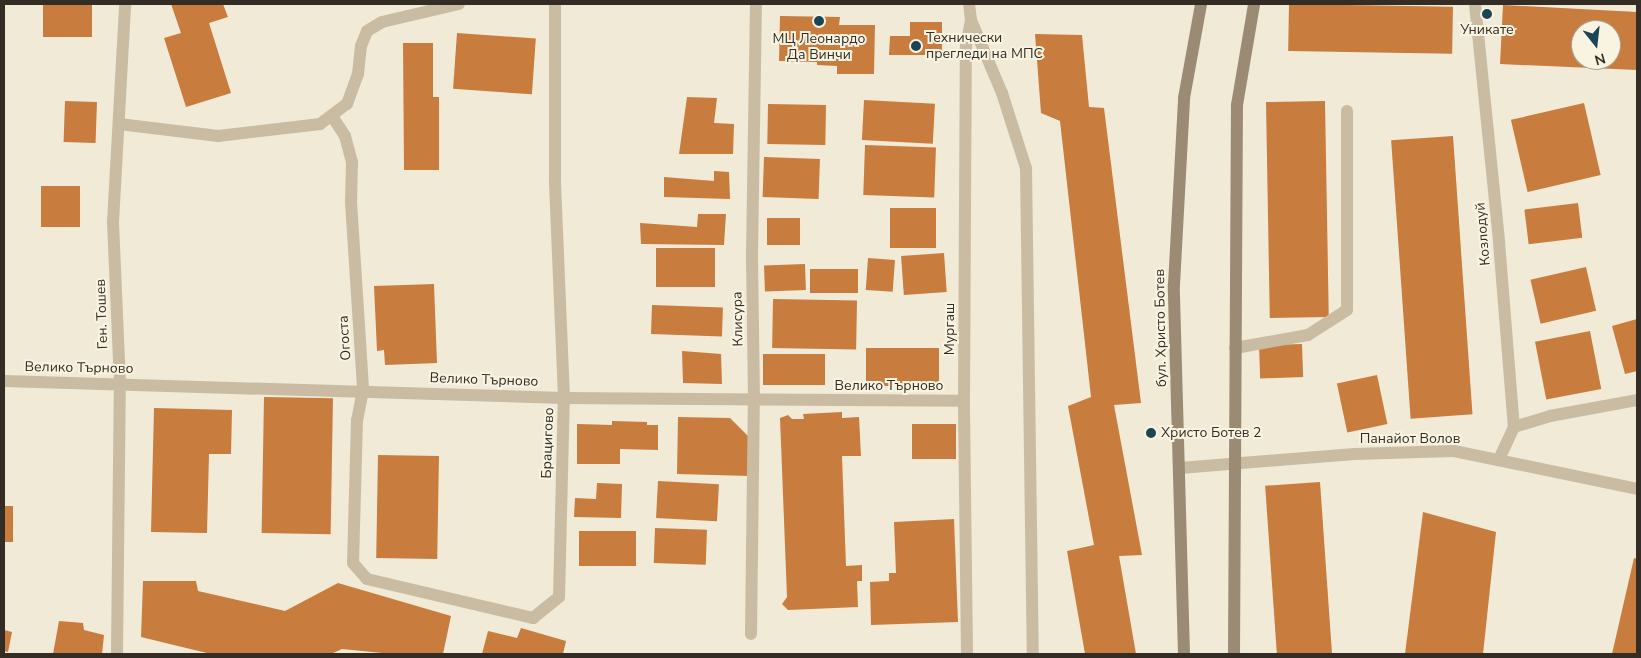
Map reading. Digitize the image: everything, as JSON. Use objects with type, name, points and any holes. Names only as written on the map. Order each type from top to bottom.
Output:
[{"type":"main road","name":"бул. Христо Ботев","points":[[1184,654],[1174,286],[1184,98],[1201,4]]},
{"type":"main road","points":[[1234,654],[1233,464],[1237,105],[1254,4]]},
{"type":"street","name":"Ген. Тошев","points":[[117,654],[120,383],[113,222],[125,4]]},
{"type":"street","points":[[119,124],[218,136],[320,124],[347,104],[358,74],[361,46],[367,31],[382,22],[459,4]]},
{"type":"street","name":"Брацигово","points":[[353,562],[367,579],[533,618],[559,598],[564,398],[555,180],[555,4]]},
{"type":"street","name":"Клисура","points":[[751,634],[754,400],[752,255],[756,4]]},
{"type":"street","name":"Мургаш","points":[[967,654],[964,401],[966,46],[971,20],[969,4]]},
{"type":"street","name":"Козлодуй","points":[[1475,4],[1499,242],[1514,427],[1499,459]]},
{"type":"street","points":[[971,20],[1002,93],[1026,168],[1033,654]]},
{"type":"street","points":[[1235,348],[1308,335],[1347,310],[1347,111]]},
{"type":"street","name":"Огоста","points":[[332,116],[346,136],[352,162],[351,202],[363,390],[357,420],[353,562]]},
{"type":"street","name":"Велико Търново","points":[[4,381],[363,390],[564,398],[964,401]]},
{"type":"street","points":[[1514,427],[1550,416],[1637,400]]},
{"type":"street","name":"Панайот Волов","points":[[1180,468],[1354,454],[1454,451],[1637,489]]},
{"type":"building","points":[[43,4],[92,4],[92,37],[43,37]]},
{"type":"building","points":[[171,4],[223,4],[228,17],[209,23],[231,93],[186,107],[164,38],[181,33]]},
{"type":"building","points":[[1289,4],[1453,7],[1452,54],[1288,51]]},
{"type":"building","points":[[1503,5],[1637,12],[1637,70],[1621,69],[1621,20],[1571,20],[1571,67],[1500,64]]},
{"type":"building","points":[[780,16],[840,17],[839,25],[875,25],[874,74],[837,74],[837,66],[817,65],[817,62],[779,61]]},
{"type":"building","name":"Технически прегледи на МПС","points":[[910,22],[942,22],[942,55],[889,55],[890,36],[910,36]]},
{"type":"building","points":[[457,33],[536,39],[532,94],[453,89]]},
{"type":"building","points":[[1035,34],[1082,35],[1089,107],[1104,108],[1141,403],[1114,405],[1142,555],[1119,556],[1136,654],[1085,654],[1067,551],[1094,545],[1068,406],[1091,397],[1060,121],[1041,113]]},
{"type":"building","points":[[403,43],[433,43],[433,97],[439,97],[439,170],[404,170]]},
{"type":"building","points":[[687,97],[717,98],[714,123],[734,124],[733,154],[679,154]]},
{"type":"building","points":[[864,100],[935,104],[933,144],[862,140]]},
{"type":"building","points":[[65,101],[97,102],[96,143],[64,142]]},
{"type":"building","points":[[1325,101],[1329,317],[1270,318],[1266,102]]},
{"type":"building","points":[[1584,103],[1601,175],[1528,192],[1511,120]]},
{"type":"building","points":[[768,104],[826,105],[825,145],[767,144]]},
{"type":"building","points":[[1453,136],[1472,414],[1411,419],[1391,140]]},
{"type":"building","points":[[865,145],[936,147],[934,197],[863,195]]},
{"type":"building","points":[[764,157],[820,159],[819,199],[763,197]]},
{"type":"building","points":[[714,171],[729,172],[730,199],[664,197],[664,177],[714,181]]},
{"type":"building","points":[[41,186],[80,186],[80,227],[41,227]]},
{"type":"building","points":[[1578,203],[1582,238],[1529,244],[1524,210]]},
{"type":"building","points":[[890,208],[936,208],[936,248],[890,248]]},
{"type":"building","points":[[698,214],[726,214],[724,245],[641,244],[640,223],[697,227]]},
{"type":"building","points":[[767,218],[800,218],[800,245],[767,245]]},
{"type":"building","points":[[656,248],[715,248],[715,287],[656,287]]},
{"type":"building","points":[[944,253],[947,292],[904,295],[901,256]]},
{"type":"building","points":[[868,258],[895,260],[893,292],[866,290]]},
{"type":"building","points":[[805,264],[806,290],[765,291],[764,265]]},
{"type":"building","points":[[1586,267],[1596,311],[1541,324],[1530,280]]},
{"type":"building","points":[[810,269],[858,269],[858,293],[810,293]]},
{"type":"building","points":[[434,284],[437,363],[385,365],[384,350],[377,351],[374,286]]},
{"type":"building","points":[[773,299],[857,300],[856,349],[772,348]]},
{"type":"building","points":[[652,305],[723,307],[722,336],[651,334]]},
{"type":"building","points":[[1637,319],[1637,371],[1625,374],[1612,326]]},
{"type":"building","points":[[1590,331],[1601,389],[1546,400],[1535,342]]},
{"type":"building","points":[[1302,344],[1303,377],[1260,378],[1259,346]]},
{"type":"building","points":[[866,348],[939,348],[939,386],[866,386]]},
{"type":"building","points":[[682,351],[721,354],[722,384],[683,383]]},
{"type":"building","points":[[763,354],[825,354],[825,385],[763,385]]},
{"type":"building","points":[[1377,375],[1387,424],[1347,432],[1337,384]]},
{"type":"building","points":[[264,397],[333,398],[331,534],[262,533]]},
{"type":"building","points":[[154,408],[232,410],[231,454],[209,454],[207,533],[151,532]]},
{"type":"building","points":[[842,412],[842,418],[859,417],[861,456],[842,456],[846,566],[862,565],[862,581],[857,581],[858,607],[788,610],[782,604],[787,597],[780,418],[788,415],[792,419],[804,419],[803,414]]},
{"type":"building","points":[[678,417],[730,418],[749,437],[750,476],[677,474]]},
{"type":"building","points":[[612,421],[647,422],[647,425],[658,425],[658,450],[620,449],[620,464],[577,464],[577,424],[612,425]]},
{"type":"building","points":[[912,424],[956,424],[956,459],[912,459]]},
{"type":"building","points":[[378,455],[439,456],[437,559],[376,558]]},
{"type":"building","points":[[658,481],[719,484],[717,521],[656,518]]},
{"type":"building","points":[[1320,482],[1332,654],[1277,654],[1265,486]]},
{"type":"building","points":[[597,483],[622,484],[621,518],[574,517],[575,498],[596,499]]},
{"type":"building","points":[[4,506],[13,506],[13,542],[4,542]]},
{"type":"building","points":[[1423,512],[1496,532],[1483,654],[1405,654]]},
{"type":"building","points":[[954,519],[958,622],[871,625],[870,582],[889,581],[889,573],[896,573],[894,522]]},
{"type":"building","points":[[655,528],[707,530],[706,565],[654,563]]},
{"type":"building","points":[[579,531],[636,531],[636,566],[579,566]]},
{"type":"building","points":[[1634,558],[1637,559],[1637,654],[1612,654]]},
{"type":"building","points":[[143,581],[196,581],[198,591],[285,611],[338,583],[451,616],[443,654],[392,654],[342,649],[331,654],[211,654],[141,637]]},
{"type":"building","points":[[59,621],[83,623],[84,630],[104,635],[102,654],[53,654]]},
{"type":"building","points":[[521,628],[566,641],[563,654],[482,654],[488,631],[517,638]]},
{"type":"building","points":[[4,630],[12,632],[8,652],[4,651]]},
{"type":"place","name":"Уникате","points":[[1487,14]]},
{"type":"place","name":"МЦ Леонардо Да Винчи","points":[[819,21]]},
{"type":"place","name":"Технически прегледи на МПС","points":[[916,46]]},
{"type":"place","name":"Христо Ботев 2","points":[[1151,433]]}]
